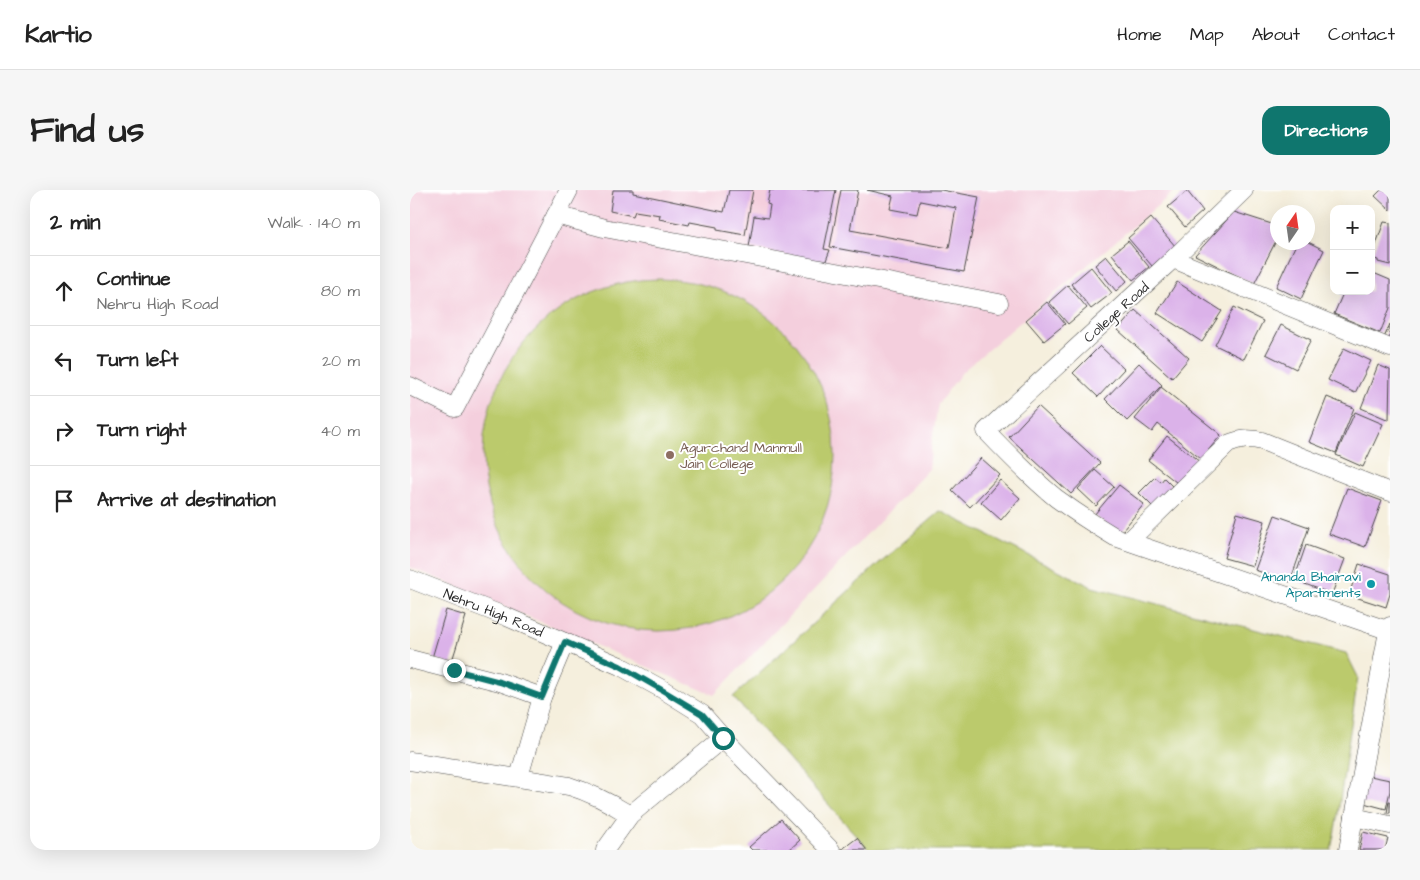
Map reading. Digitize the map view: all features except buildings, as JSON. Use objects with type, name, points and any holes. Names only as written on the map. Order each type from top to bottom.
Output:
[{"type":"street","points":[[410,386],[455,408],[570,190]]},
{"type":"street","name":"College Road","points":[[1129,541],[1115,537],[1056,497],[1017,464],[986,431],[1173,260],[1244,190]]},
{"type":"street","points":[[556,215],[604,228],[999,303]]},
{"type":"street","points":[[1173,260],[1390,348]]},
{"type":"street","points":[[1348,850],[1389,629],[1129,541],[1228,444],[1240,440],[1262,441],[1390,492]]},
{"type":"street","name":"Nehru High Road","points":[[410,579],[507,617],[620,666],[702,714],[831,850]]},
{"type":"street","points":[[519,777],[542,697],[565,642]]},
{"type":"street","points":[[410,659],[500,682],[542,697]]},
{"type":"street","points":[[605,850],[630,815],[723,738]]},
{"type":"street","points":[[410,761],[569,786],[588,791],[630,815]]},
{"type":"street","points":[[1354,817],[1390,825]]},
{"type":"shaded area","name":"Agurchand Manmull Jain College","points":[[410,190],[1176,190],[963,371],[938,404],[929,469],[714,695],[410,567]]},
{"type":"green space","points":[[659,279],[693,282],[726,292],[757,308],[784,330],[806,357],[822,388],[832,421],[835,455],[832,489],[822,522],[806,553],[784,580],[757,602],[726,618],[693,628],[659,631],[625,628],[592,618],[561,602],[534,580],[512,553],[496,522],[486,489],[483,455],[486,421],[496,388],[512,357],[534,330],[561,308],[592,292],[625,282]]},
{"type":"green space","points":[[940,511],[1092,587],[1346,653],[1358,677],[1331,850],[869,850],[733,697],[878,564]]},
{"type":"place","name":"Agurchand Manmull Jain College","points":[[670,455]]},
{"type":"place","name":"Ananda Bhairavi Apartments","points":[[1371,584]]},
{"type":"route","points":[[454,670],[500,682],[542,697],[565,642],[620,666],[702,714],[723,738]]}]
